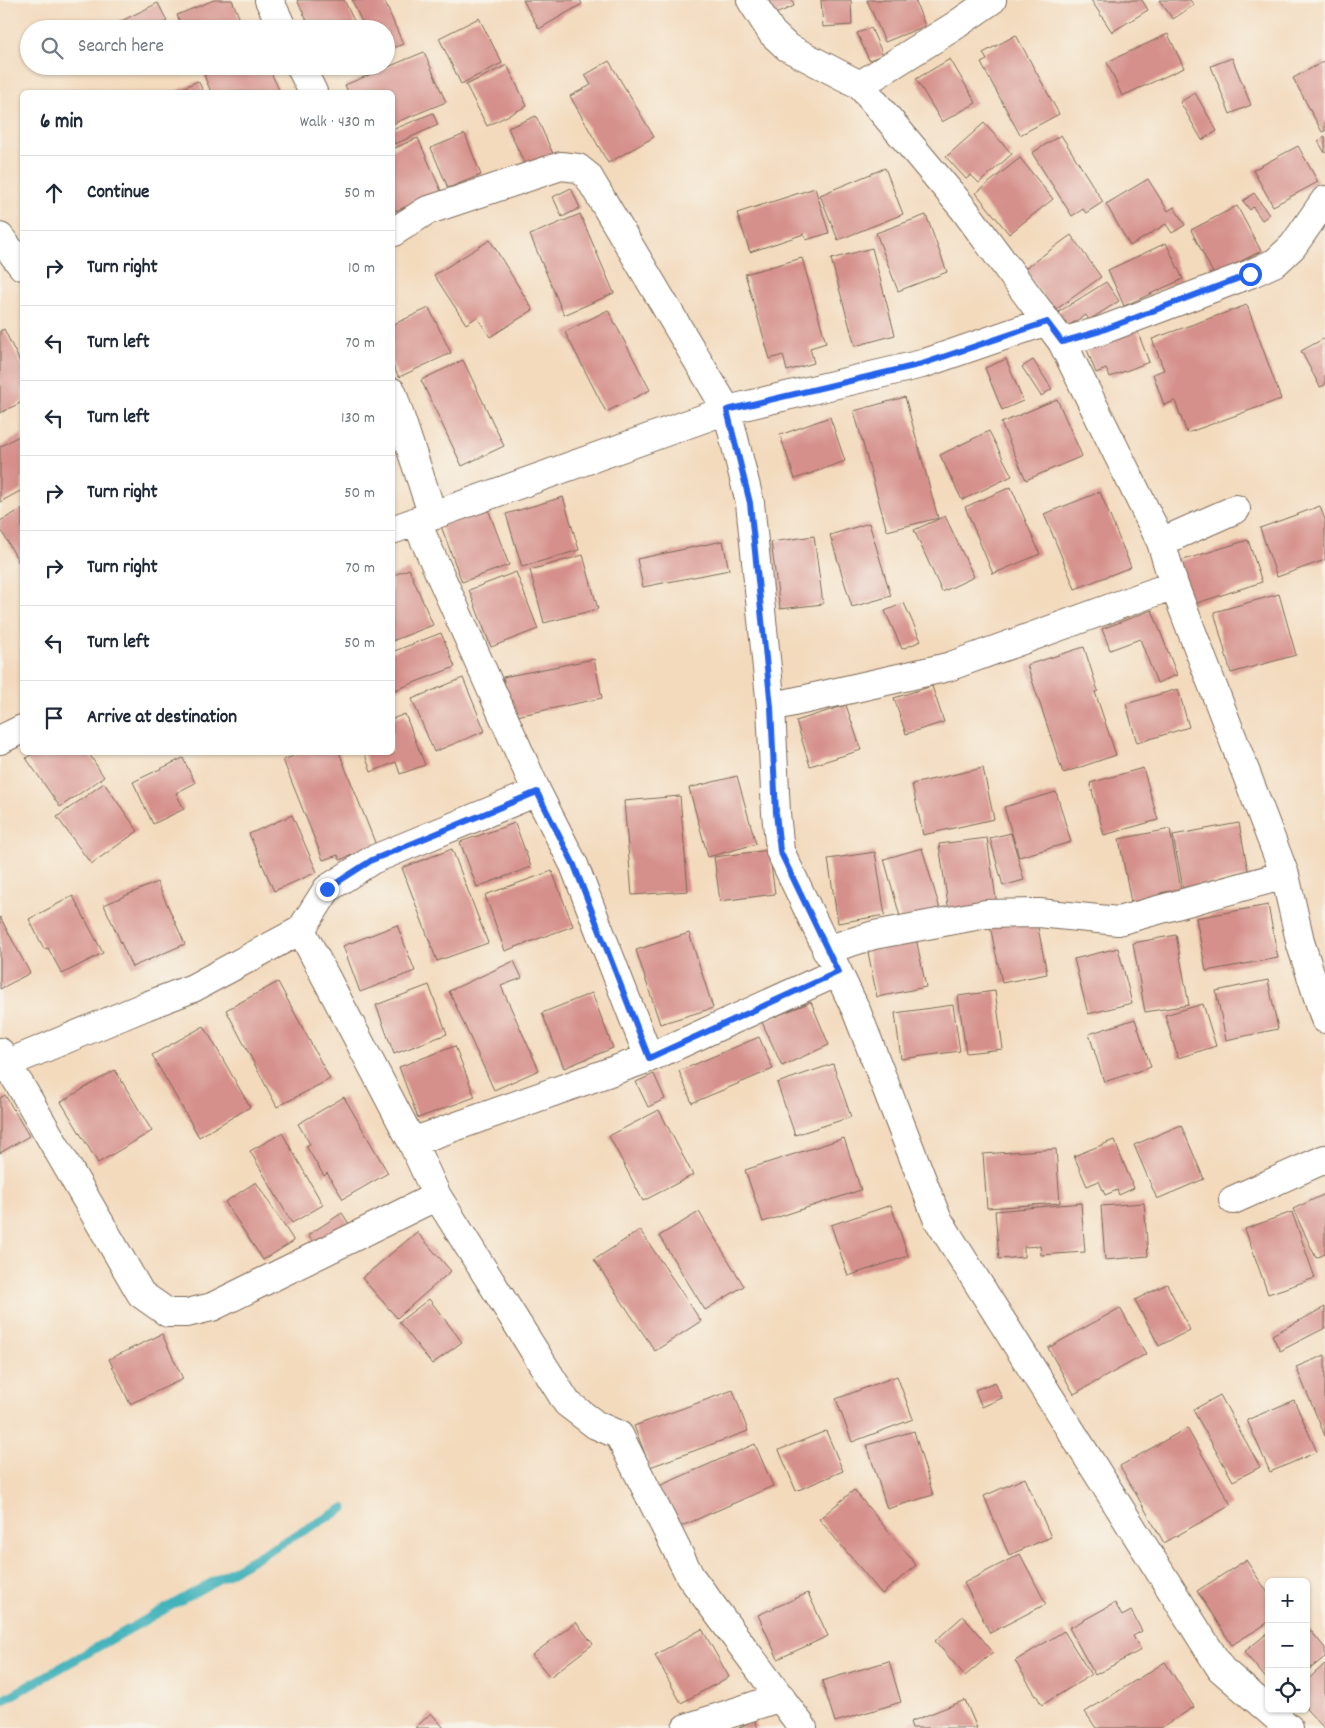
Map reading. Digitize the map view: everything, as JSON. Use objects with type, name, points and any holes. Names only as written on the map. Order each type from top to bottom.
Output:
[{"type":"street","points":[[269,0],[279,20]]},
{"type":"street","points":[[751,0],[772,34],[787,47],[860,85],[963,208],[1055,332],[1161,542],[1174,585],[1285,875],[1301,945],[1325,1019]]},
{"type":"street","points":[[860,85],[953,27],[992,0]]},
{"type":"street","points":[[304,75],[312,90]]},
{"type":"street","points":[[395,231],[426,211],[561,166],[578,168],[588,176],[727,410],[750,503],[771,707],[776,813],[780,851],[856,1010],[937,1218],[1221,1669],[1289,1728]]},
{"type":"street","points":[[414,522],[727,410],[1055,332],[1100,331],[1250,274],[1276,262],[1293,246],[1325,200]]},
{"type":"street","points":[[0,237],[20,263]]},
{"type":"street","points":[[395,410],[414,522],[537,792],[574,865],[649,1058]]},
{"type":"street","points":[[1161,542],[1236,509]]},
{"type":"street","points":[[771,707],[948,667],[1174,585]]},
{"type":"street","points":[[0,740],[20,730]]},
{"type":"street","points":[[437,1196],[212,1307],[187,1313],[168,1313],[140,1294],[3,1058],[192,988],[301,930],[327,889],[372,860],[537,792]]},
{"type":"street","points":[[412,1142],[649,1058],[832,961],[874,935],[986,914],[1039,913],[1118,921],[1285,875]]},
{"type":"street","points":[[301,930],[412,1142],[437,1196],[567,1403],[596,1425],[619,1435],[690,1576],[803,1728]]},
{"type":"street","points":[[1233,1200],[1325,1159]]},
{"type":"street","points":[[686,1728],[781,1697]]},
{"type":"building","points":[[214,0],[232,0],[240,20],[179,20],[177,15]]},
{"type":"building","points":[[297,0],[344,0],[354,20],[307,20]]},
{"type":"building","points":[[352,0],[384,0],[393,20],[361,20]]},
{"type":"building","points":[[523,0],[580,0],[582,4],[539,29]]},
{"type":"building","points":[[761,0],[792,0],[794,6],[773,15]]},
{"type":"building","points":[[821,0],[851,0],[852,25],[823,27]]},
{"type":"building","points":[[867,0],[915,0],[925,26],[885,42]]},
{"type":"building","points":[[1091,0],[1142,0],[1148,10],[1112,32]]},
{"type":"building","points":[[1159,0],[1190,0],[1194,5],[1173,19]]},
{"type":"building","points":[[158,3],[166,20],[123,20]]},
{"type":"building","points":[[479,18],[502,63],[461,84],[439,38]]},
{"type":"building","points":[[395,25],[403,44],[395,47]]},
{"type":"building","points":[[871,28],[883,55],[869,60],[857,33]]},
{"type":"building","points":[[1168,34],[1184,68],[1122,96],[1107,62]]},
{"type":"building","points":[[1016,35],[1059,114],[1020,135],[981,63],[987,60],[983,53]]},
{"type":"building","points":[[424,52],[446,102],[395,123],[395,90],[347,90],[345,85],[369,75],[395,75],[395,64]]},
{"type":"building","points":[[1232,58],[1251,105],[1230,114],[1211,66]]},
{"type":"building","points":[[950,59],[976,103],[942,122],[916,79]]},
{"type":"building","points":[[609,61],[654,137],[608,163],[570,96],[591,85],[585,75]]},
{"type":"building","points":[[1325,61],[1325,131],[1322,132],[1293,78]]},
{"type":"building","points":[[507,65],[527,106],[487,126],[466,85]]},
{"type":"building","points":[[204,75],[272,75],[279,90],[210,90]]},
{"type":"building","points":[[198,81],[203,90],[178,90]]},
{"type":"building","points":[[1195,93],[1217,131],[1202,140],[1180,102]]},
{"type":"building","points":[[433,113],[438,125],[395,144],[395,129]]},
{"type":"building","points":[[536,116],[554,156],[527,169],[508,128]]},
{"type":"building","points":[[984,123],[1012,154],[979,183],[971,175],[966,179],[946,157]]},
{"type":"building","points":[[465,134],[481,175],[448,188],[431,148]]},
{"type":"building","points":[[1061,135],[1103,202],[1086,213],[1083,209],[1072,216],[1032,153]]},
{"type":"building","points":[[1325,136],[1325,153],[1318,141]]},
{"type":"building","points":[[418,138],[441,191],[396,211],[395,209],[395,148]]},
{"type":"building","points":[[1298,146],[1318,182],[1273,206],[1253,170]]},
{"type":"building","points":[[1020,158],[1053,199],[1009,234],[976,193]]},
{"type":"building","points":[[885,168],[903,214],[838,240],[820,195]]},
{"type":"building","points":[[1148,179],[1168,211],[1174,207],[1185,225],[1172,233],[1166,224],[1130,246],[1106,204]]},
{"type":"building","points":[[571,188],[580,208],[562,217],[553,197]]},
{"type":"building","points":[[815,188],[829,233],[806,240],[804,234],[750,252],[737,213]]},
{"type":"building","points":[[1254,193],[1269,215],[1262,220],[1253,207],[1250,210],[1243,201]]},
{"type":"building","points":[[1237,206],[1261,251],[1214,275],[1191,230]]},
{"type":"building","points":[[580,214],[614,293],[564,315],[530,235]]},
{"type":"building","points":[[926,215],[947,272],[898,291],[876,233]]},
{"type":"building","points":[[1071,235],[1101,277],[1054,311],[1024,269]]},
{"type":"building","points":[[490,240],[533,310],[490,337],[477,317],[466,324],[434,275]]},
{"type":"building","points":[[1166,243],[1183,279],[1124,306],[1108,270]]},
{"type":"building","points":[[872,248],[895,335],[855,346],[831,259]]},
{"type":"building","points":[[802,258],[826,343],[810,348],[814,363],[787,371],[783,355],[770,359],[745,274]]},
{"type":"building","points":[[1106,282],[1119,301],[1089,320],[1086,315],[1066,327],[1057,313]]},
{"type":"building","points":[[1247,305],[1281,399],[1187,433],[1175,401],[1164,405],[1153,374],[1164,370],[1152,339]]},
{"type":"building","points":[[429,308],[451,353],[399,377],[395,370],[395,324]]},
{"type":"building","points":[[608,310],[650,390],[606,412],[565,332]]},
{"type":"building","points":[[4,329],[20,362],[20,403],[0,413],[0,331]]},
{"type":"building","points":[[1137,330],[1149,362],[1110,377],[1106,369],[1096,373],[1083,339]]},
{"type":"building","points":[[1325,338],[1325,385],[1320,387],[1301,351]]},
{"type":"building","points":[[1006,359],[1023,401],[1002,410],[985,368]]},
{"type":"building","points":[[463,360],[504,446],[462,466],[421,380]]},
{"type":"building","points":[[1033,360],[1052,389],[1041,396],[1022,367]]},
{"type":"building","points":[[905,397],[938,518],[887,531],[854,411]]},
{"type":"building","points":[[1057,399],[1082,456],[1026,480],[1001,423]]},
{"type":"building","points":[[830,417],[845,461],[795,479],[780,435]]},
{"type":"building","points":[[989,431],[1012,476],[962,500],[940,455]]},
{"type":"building","points":[[20,435],[20,491],[0,502],[0,447]]},
{"type":"building","points":[[1011,487],[1040,554],[993,574],[965,507]]},
{"type":"building","points":[[1100,492],[1131,567],[1075,589],[1044,514]]},
{"type":"building","points":[[563,497],[579,550],[522,567],[506,514]]},
{"type":"building","points":[[1320,506],[1325,520],[1325,560],[1277,577],[1260,528]]},
{"type":"building","points":[[488,509],[509,565],[462,582],[441,526]]},
{"type":"building","points":[[20,510],[20,564],[0,528],[0,521]]},
{"type":"building","points":[[945,516],[974,577],[942,592],[914,530]]},
{"type":"building","points":[[869,523],[891,596],[852,607],[830,535]]},
{"type":"building","points":[[814,536],[823,604],[780,609],[771,542]]},
{"type":"building","points":[[1248,540],[1262,582],[1191,605],[1177,562]]},
{"type":"building","points":[[723,541],[729,570],[643,587],[637,559]]},
{"type":"building","points":[[583,555],[598,609],[544,623],[530,570]]},
{"type":"building","points":[[409,569],[433,625],[395,640],[395,575]]},
{"type":"building","points":[[516,572],[538,629],[491,647],[469,590]]},
{"type":"building","points":[[1279,594],[1296,655],[1231,673],[1214,612]]},
{"type":"building","points":[[904,603],[921,641],[902,649],[885,611]]},
{"type":"building","points":[[1152,610],[1177,675],[1157,683],[1140,639],[1110,650],[1102,629]]},
{"type":"building","points":[[441,633],[455,667],[395,690],[395,651]]},
{"type":"building","points":[[1084,647],[1098,691],[1095,692],[1116,755],[1063,773],[1027,665]]},
{"type":"building","points":[[594,659],[602,698],[512,717],[503,677]]},
{"type":"building","points":[[463,678],[485,731],[434,752],[412,699]]},
{"type":"building","points":[[932,686],[944,722],[906,734],[894,698]]},
{"type":"building","points":[[1178,689],[1189,727],[1137,743],[1126,704]]},
{"type":"building","points":[[846,705],[861,750],[810,766],[796,721]]},
{"type":"building","points":[[405,714],[425,765],[400,774],[396,762],[371,772],[365,755],[395,755],[395,718]]},
{"type":"building","points":[[30,755],[90,755],[104,777],[60,807],[26,758]]},
{"type":"building","points":[[296,755],[340,755],[376,845],[340,860],[338,855],[323,860],[283,760]]},
{"type":"building","points":[[183,758],[195,783],[176,793],[184,809],[153,824],[133,782]]},
{"type":"building","points":[[983,768],[994,819],[923,835],[912,784]]},
{"type":"building","points":[[1143,768],[1158,820],[1104,835],[1090,783]]},
{"type":"building","points":[[737,776],[756,844],[708,857],[689,788]]},
{"type":"building","points":[[104,783],[138,831],[91,864],[57,817]]},
{"type":"building","points":[[1056,792],[1071,842],[1019,857],[1004,807]]},
{"type":"building","points":[[680,796],[688,891],[632,895],[624,801]]},
{"type":"building","points":[[292,815],[317,872],[274,891],[249,834]]},
{"type":"building","points":[[515,823],[531,867],[477,887],[460,842]]},
{"type":"building","points":[[1239,823],[1249,876],[1183,888],[1173,835]]},
{"type":"building","points":[[1170,829],[1181,889],[1160,893],[1160,897],[1131,902],[1119,839]]},
{"type":"building","points":[[1011,833],[1024,880],[1003,886],[990,838]]},
{"type":"building","points":[[987,838],[997,905],[949,912],[939,844]]},
{"type":"building","points":[[922,848],[940,909],[901,920],[884,859]]},
{"type":"building","points":[[452,849],[488,943],[437,961],[402,868]]},
{"type":"building","points":[[769,850],[775,894],[720,901],[714,857]]},
{"type":"building","points":[[875,852],[885,915],[838,923],[828,859]]},
{"type":"building","points":[[552,871],[573,926],[505,951],[485,895]]},
{"type":"building","points":[[157,882],[185,944],[132,967],[104,905]]},
{"type":"building","points":[[73,896],[103,953],[62,974],[48,948],[44,949],[29,919]]},
{"type":"building","points":[[1268,905],[1278,958],[1206,971],[1196,918]]},
{"type":"building","points":[[0,917],[30,973],[0,989]]},
{"type":"building","points":[[1036,917],[1047,974],[1002,983],[990,926]]},
{"type":"building","points":[[397,925],[415,971],[360,992],[343,946]]},
{"type":"building","points":[[689,933],[713,1008],[660,1024],[636,950]]},
{"type":"building","points":[[915,933],[926,987],[877,997],[866,942]]},
{"type":"building","points":[[1176,935],[1189,1005],[1145,1012],[1133,943]]},
{"type":"building","points":[[1118,948],[1132,1003],[1088,1014],[1074,959]]},
{"type":"building","points":[[514,961],[522,978],[501,986],[539,1070],[494,1090],[449,991]]},
{"type":"building","points":[[1268,980],[1278,1029],[1226,1040],[1216,991]]},
{"type":"building","points":[[278,982],[330,1079],[277,1107],[226,1010]]},
{"type":"building","points":[[429,985],[447,1034],[394,1054],[376,1005]]},
{"type":"building","points":[[995,991],[1003,1049],[966,1053],[958,996]]},
{"type":"building","points":[[592,993],[613,1048],[564,1068],[542,1013]]},
{"type":"building","points":[[811,1002],[829,1045],[782,1066],[762,1022]]},
{"type":"building","points":[[1203,1004],[1216,1046],[1178,1058],[1165,1015]]},
{"type":"building","points":[[953,1005],[960,1051],[901,1059],[895,1013]]},
{"type":"building","points":[[1135,1019],[1151,1067],[1104,1082],[1089,1034]]},
{"type":"building","points":[[204,1026],[250,1107],[199,1137],[152,1055]]},
{"type":"building","points":[[759,1037],[773,1069],[692,1103],[679,1071]]},
{"type":"building","points":[[455,1046],[475,1097],[418,1118],[399,1067]]},
{"type":"building","points":[[833,1064],[851,1117],[795,1135],[777,1083]]},
{"type":"building","points":[[115,1070],[152,1131],[98,1163],[61,1102]]},
{"type":"building","points":[[654,1074],[665,1099],[648,1107],[636,1082]]},
{"type":"building","points":[[5,1095],[29,1136],[0,1153],[0,1098]]},
{"type":"building","points":[[344,1097],[388,1173],[343,1199],[327,1173],[324,1176],[306,1146],[310,1144],[298,1124]]},
{"type":"building","points":[[659,1110],[693,1175],[643,1201],[609,1136]]},
{"type":"building","points":[[1181,1125],[1204,1179],[1157,1199],[1134,1145]]},
{"type":"building","points":[[282,1133],[323,1205],[292,1223],[250,1151]]},
{"type":"building","points":[[844,1138],[861,1190],[763,1222],[745,1170]]},
{"type":"building","points":[[1114,1140],[1134,1188],[1119,1195],[1117,1190],[1105,1195],[1099,1181],[1087,1186],[1074,1156]]},
{"type":"building","points":[[1056,1149],[1060,1203],[987,1208],[983,1154]]},
{"type":"building","points":[[256,1182],[294,1241],[263,1260],[225,1202]]},
{"type":"building","points":[[1325,1194],[1325,1254],[1316,1258],[1293,1209]]},
{"type":"building","points":[[1081,1203],[1085,1252],[1041,1255],[1040,1246],[1024,1247],[1024,1257],[999,1259],[995,1211]]},
{"type":"building","points":[[1144,1203],[1148,1256],[1105,1260],[1101,1206]]},
{"type":"building","points":[[891,1205],[908,1256],[848,1276],[831,1225]]},
{"type":"building","points":[[699,1212],[744,1286],[705,1310],[659,1236]]},
{"type":"building","points":[[1292,1212],[1315,1278],[1268,1294],[1245,1229]]},
{"type":"building","points":[[342,1213],[351,1227],[317,1249],[308,1235]]},
{"type":"building","points":[[640,1230],[701,1321],[655,1351],[594,1260]]},
{"type":"building","points":[[417,1232],[451,1271],[397,1318],[362,1278]]},
{"type":"building","points":[[1167,1284],[1190,1330],[1159,1346],[1135,1300]]},
{"type":"building","points":[[429,1299],[462,1342],[432,1364],[399,1322]]},
{"type":"building","points":[[1325,1307],[1325,1328],[1280,1351],[1272,1335]]},
{"type":"building","points":[[1120,1308],[1146,1354],[1074,1394],[1048,1348]]},
{"type":"building","points":[[162,1334],[183,1379],[130,1404],[109,1359]]},
{"type":"building","points":[[1325,1355],[1325,1436],[1296,1367]]},
{"type":"building","points":[[897,1376],[913,1419],[852,1442],[836,1399]]},
{"type":"building","points":[[995,1382],[1002,1398],[982,1407],[975,1390]]},
{"type":"building","points":[[733,1390],[748,1431],[650,1467],[634,1426]]},
{"type":"building","points":[[1220,1395],[1260,1467],[1233,1481],[1193,1410]]},
{"type":"building","points":[[1294,1400],[1317,1452],[1270,1472],[1247,1420]]},
{"type":"building","points":[[1187,1428],[1231,1505],[1164,1543],[1120,1466]]},
{"type":"building","points":[[826,1431],[843,1471],[796,1491],[779,1450]]},
{"type":"building","points":[[914,1431],[933,1495],[887,1509],[867,1445]]},
{"type":"building","points":[[755,1444],[773,1486],[675,1529],[657,1487]]},
{"type":"building","points":[[1025,1478],[1051,1537],[1009,1555],[984,1496]]},
{"type":"building","points":[[854,1490],[916,1565],[882,1594],[819,1519]]},
{"type":"building","points":[[1020,1554],[1046,1604],[990,1633],[964,1583]]},
{"type":"building","points":[[1246,1560],[1265,1589],[1265,1624],[1232,1645],[1197,1591]]},
{"type":"building","points":[[808,1593],[828,1636],[778,1659],[758,1615]]},
{"type":"building","points":[[1115,1603],[1122,1616],[1131,1611],[1142,1631],[1133,1636],[1141,1650],[1095,1675],[1069,1628]]},
{"type":"building","points":[[963,1616],[993,1652],[965,1676],[935,1641]]},
{"type":"building","points":[[576,1622],[593,1644],[550,1677],[532,1655]]},
{"type":"building","points":[[702,1629],[729,1677],[681,1703],[655,1655]]},
{"type":"building","points":[[1310,1630],[1325,1648],[1325,1657],[1310,1669]]},
{"type":"building","points":[[1064,1631],[1091,1675],[1042,1705],[1015,1661]]},
{"type":"building","points":[[1265,1635],[1265,1677],[1244,1652]]},
{"type":"building","points":[[889,1661],[901,1702],[835,1722],[822,1681]]},
{"type":"building","points":[[1165,1662],[1194,1707],[1161,1728],[1096,1728],[1085,1712]]},
{"type":"building","points":[[1325,1664],[1325,1728],[1310,1713],[1310,1677]]},
{"type":"building","points":[[965,1700],[977,1728],[912,1728],[910,1722]]},
{"type":"building","points":[[431,1713],[444,1728],[415,1728]]},
{"type":"building","points":[[754,1720],[758,1728],[739,1728]]},
{"type":"waterway","points":[[0,1702],[344,1508]]},
{"type":"route","points":[[327,889],[372,860],[537,792],[574,865],[649,1058],[838,972],[780,851],[776,813],[771,707],[750,503],[727,410],[922,364],[1047,322],[1062,342],[1100,331],[1250,274]]}]
